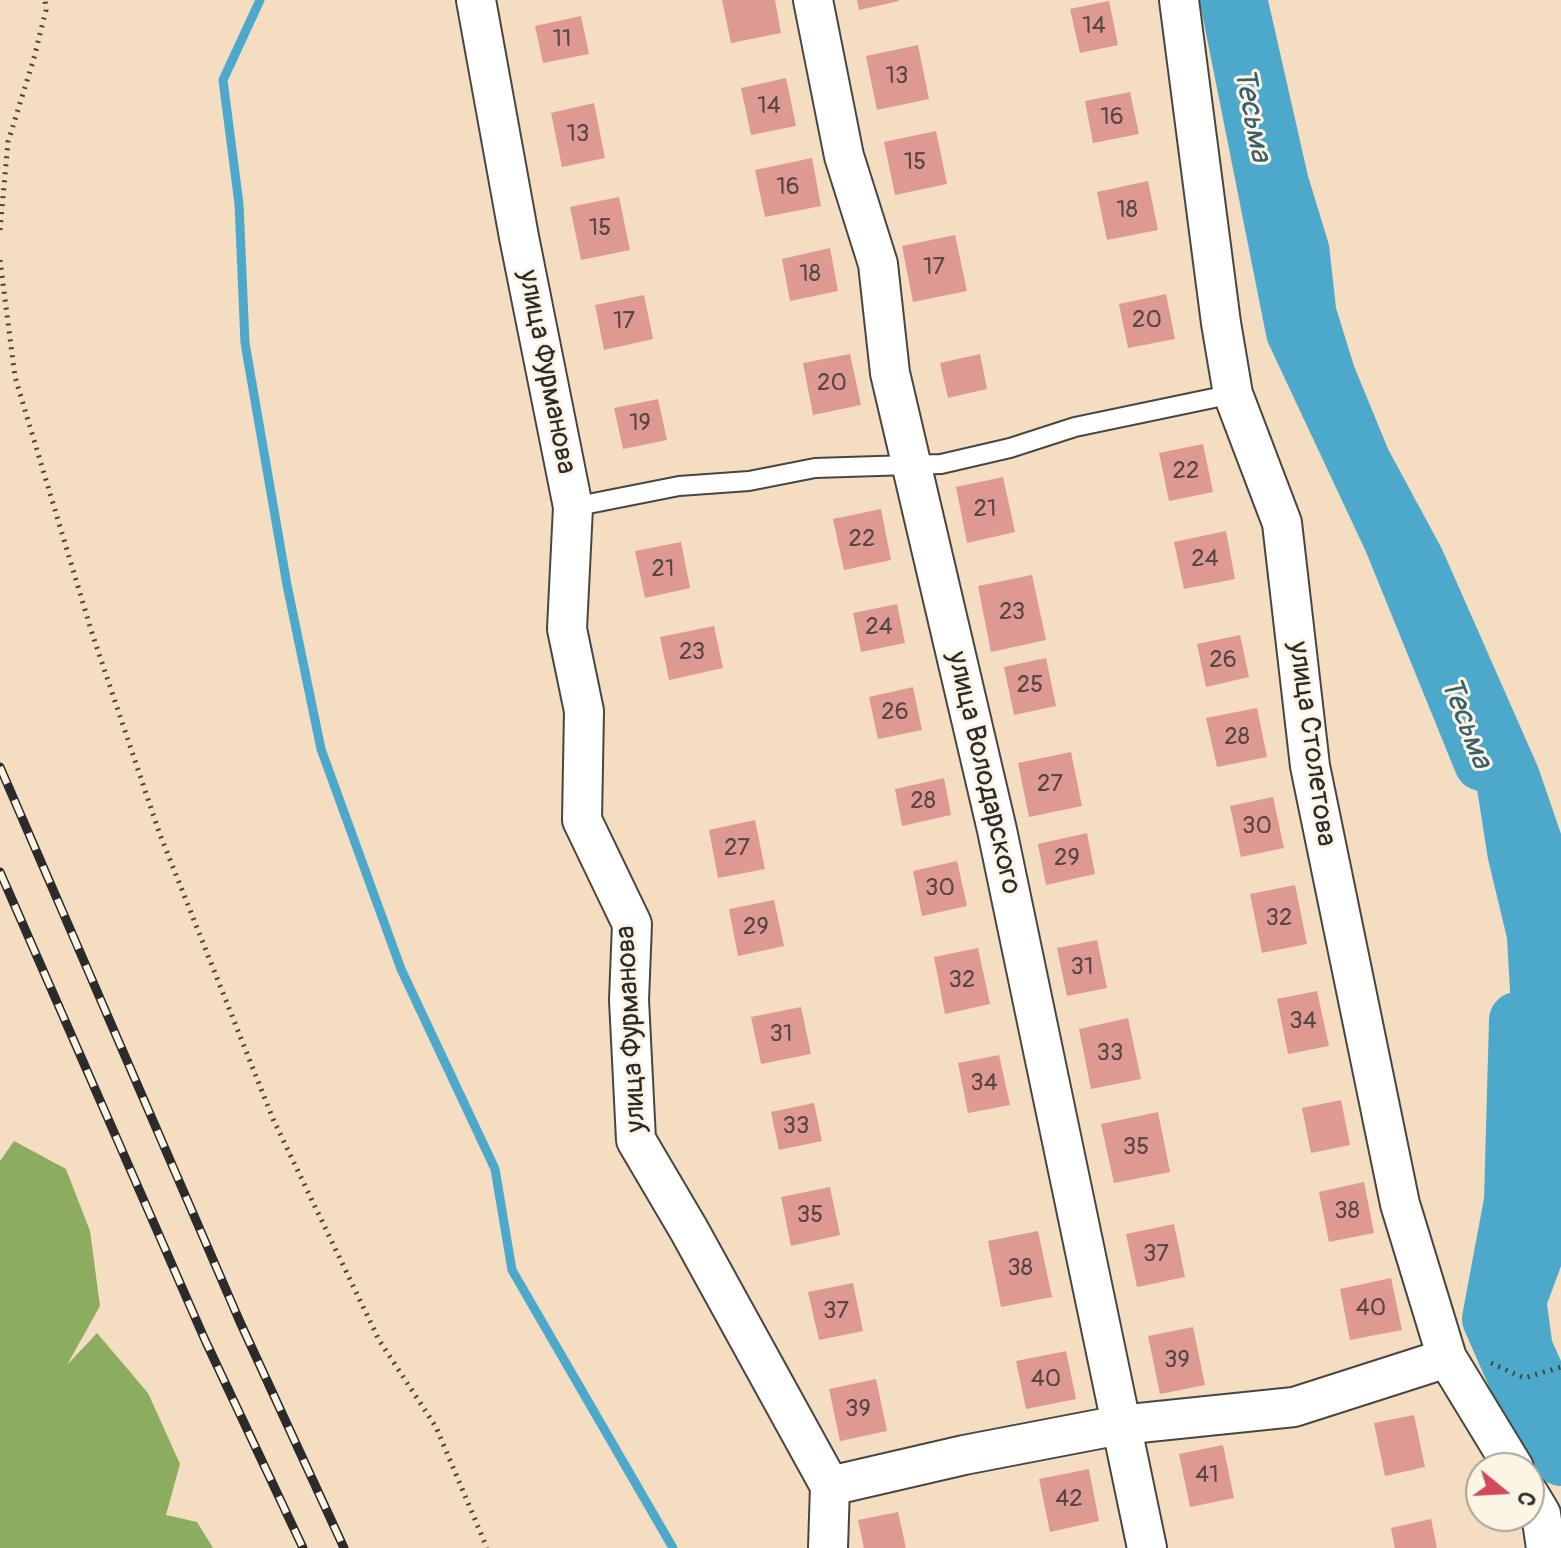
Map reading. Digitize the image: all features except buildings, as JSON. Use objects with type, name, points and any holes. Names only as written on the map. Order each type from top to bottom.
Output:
[{"type":"street","name":"улица Фурманова","points":[[476,0],[573,507],[567,629],[584,711],[582,820],[632,924],[629,1000],[636,1140],[830,1486]]},
{"type":"street","name":"улица Володарского","points":[[813,0],[844,156],[878,264],[890,373],[997,830],[1147,1548]]},
{"type":"street","name":"улица Столетова","points":[[1179,0],[1233,394],[1282,523],[1313,781],[1400,1204],[1463,1358],[1507,1452]]},
{"type":"street","points":[[828,1548],[830,1486],[964,1455],[1120,1425],[1294,1407],[1463,1358]]},
{"type":"lane","points":[[573,507],[679,486],[749,481],[815,468],[941,464],[1010,448],[1075,427],[1233,394]]},
{"type":"path","points":[[0,230],[8,142],[34,58],[46,10],[45,0]]},
{"type":"path","points":[[0,260],[15,377],[92,633],[159,832],[273,1119],[379,1340],[436,1427],[487,1548]]},
{"type":"path","points":[[1463,1358],[1524,1378],[1561,1367]]},
{"type":"green space","points":[[14,1141],[66,1169],[90,1231],[100,1306],[67,1365],[97,1333],[148,1393],[180,1464],[166,1515],[197,1522],[213,1548],[0,1548],[0,1161]]},
{"type":"water","points":[[1231,0],[1268,0],[1308,176],[1329,245],[1336,308],[1354,366],[1388,449],[1442,549],[1538,767],[1561,834],[1561,1266],[1547,1304],[1552,1341],[1561,1361],[1561,1448],[1546,1415],[1514,1362],[1506,1327],[1502,1285],[1505,1222],[1518,1130],[1507,938],[1488,859],[1474,770],[1451,681],[1415,577],[1344,438],[1322,390],[1316,367],[1303,356],[1286,303],[1264,204],[1248,90]]},
{"type":"waterway","points":[[260,0],[223,80],[239,204],[245,343],[287,585],[321,749],[401,969],[495,1169],[512,1270],[673,1548]]},
{"type":"waterway","name":"Тесьма","points":[[1228,0],[1294,332],[1391,539],[1482,763]]},
{"type":"waterway","name":"Тесьма","points":[[1517,1020],[1512,1201],[1490,1319],[1540,1433],[1561,1458]]},
{"type":"railway","points":[[0,767],[240,1322],[344,1548]]},
{"type":"railway","points":[[0,872],[205,1340],[303,1548]]}]
